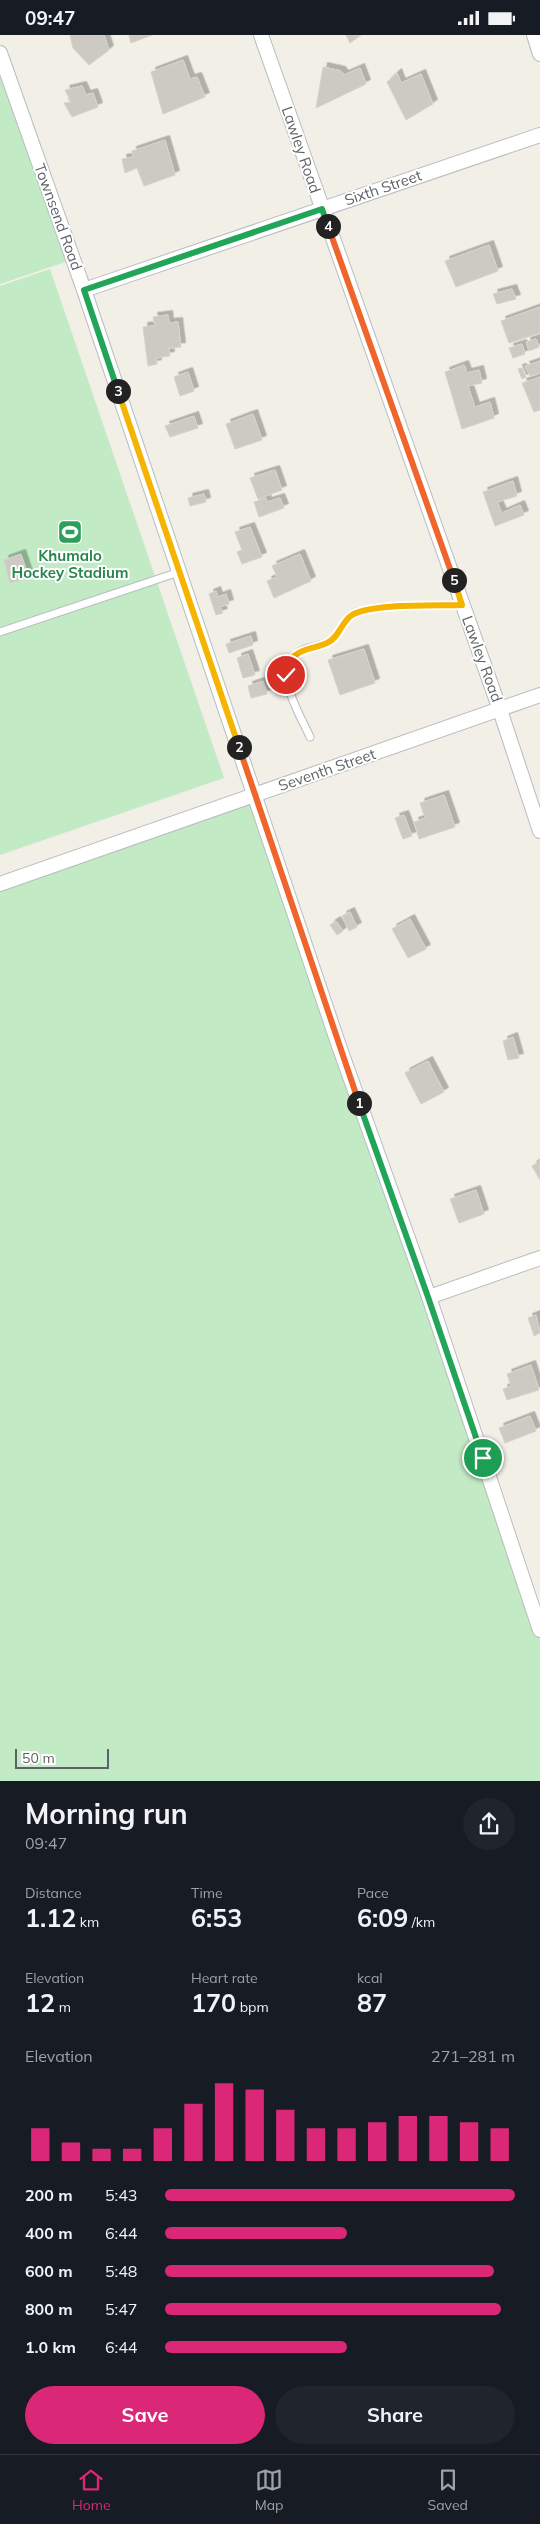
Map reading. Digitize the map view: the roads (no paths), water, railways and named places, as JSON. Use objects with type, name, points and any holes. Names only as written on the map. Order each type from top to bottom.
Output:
[{"type":"street","name":"Lawley Road","points":[[261,35],[500,709],[540,831]]},
{"type":"street","points":[[534,35],[540,54]]},
{"type":"street","name":"Townsend Road","points":[[0,53],[84,290],[339,1046],[428,1297],[540,1630]]},
{"type":"street","name":"Sixth Street","points":[[84,290],[540,135]]},
{"type":"street","name":"Seventh Street","points":[[0,884],[540,695]]},
{"type":"street","points":[[428,1297],[540,1258]]},
{"type":"lane","points":[[0,632],[179,572]]},
{"type":"lane","points":[[310,737],[289,688],[286,675],[288,662],[300,651],[333,640],[346,619],[361,611],[462,605]]},
{"type":"place","name":"Khumalo Hockey Stadium","points":[[70,532]]}]
